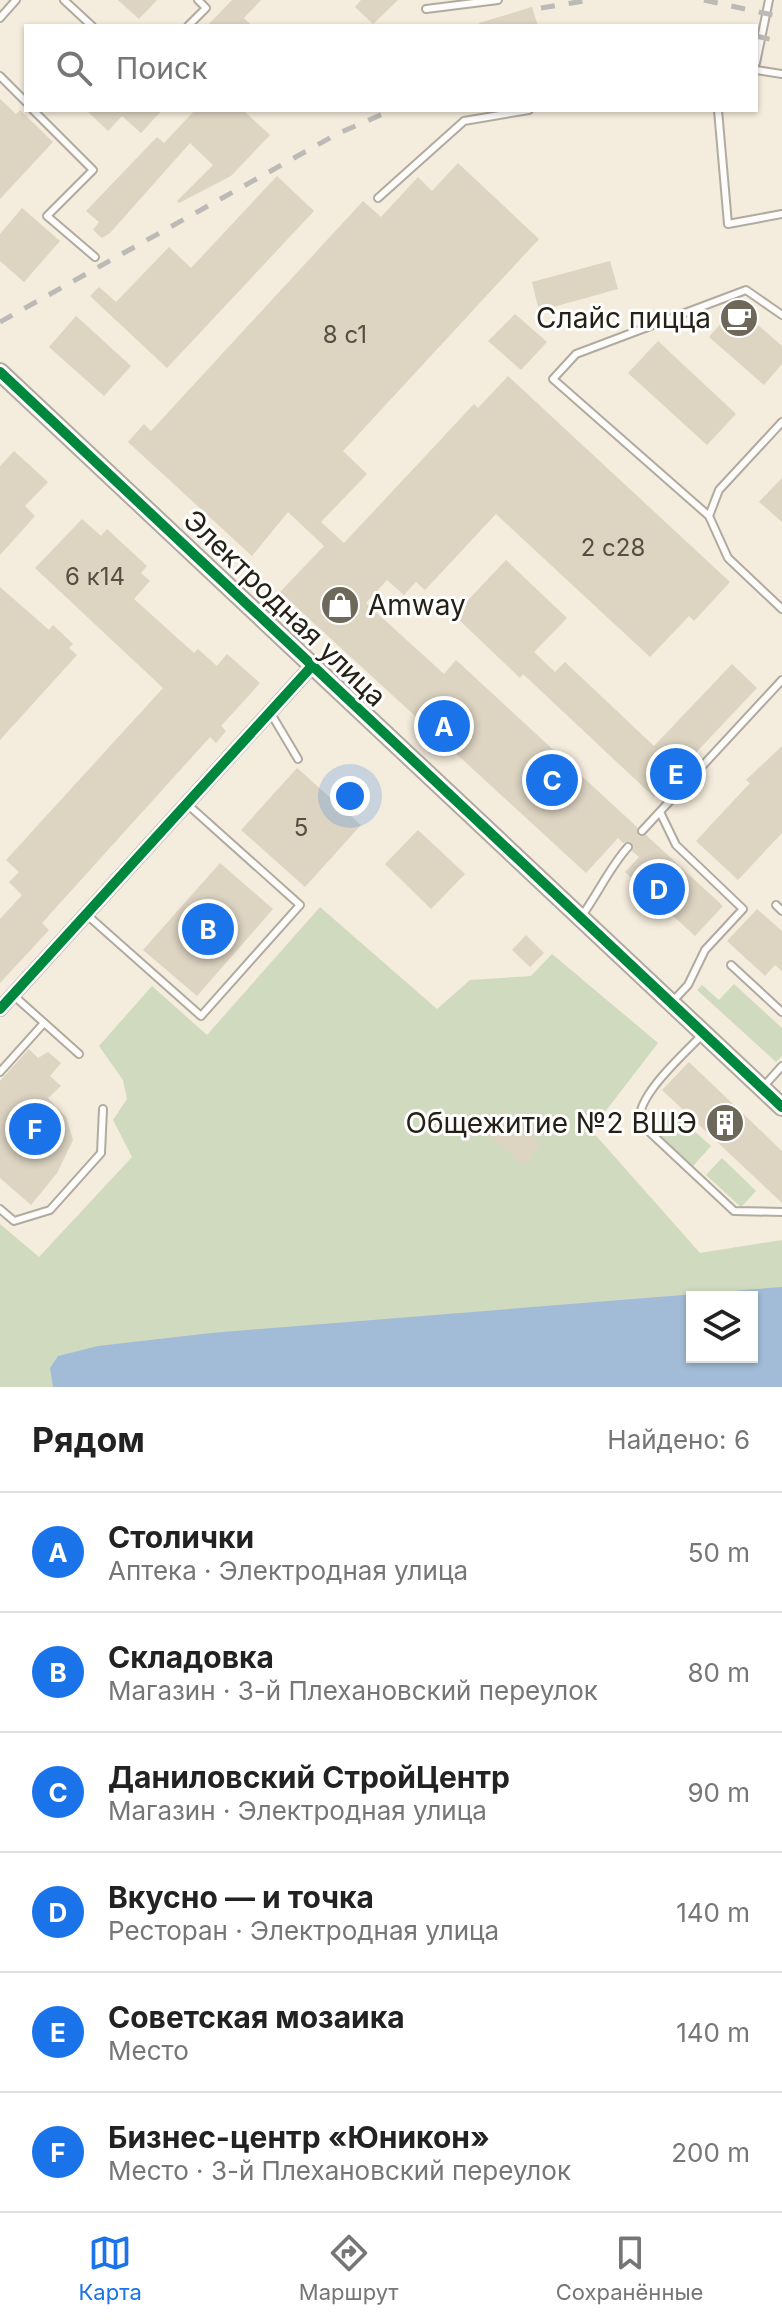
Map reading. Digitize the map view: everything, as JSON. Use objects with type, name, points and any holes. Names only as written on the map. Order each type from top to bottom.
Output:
[{"type":"street","name":"Электродная улица","points":[[0,372],[579,920],[782,1107]]},
{"type":"street","points":[[0,1009],[311,667]]},
{"type":"lane","points":[[0,18],[16,0]]},
{"type":"lane","points":[[64,0],[90,24]]},
{"type":"lane","points":[[190,24],[206,8],[198,0]]},
{"type":"lane","points":[[426,9],[498,0]]},
{"type":"lane","points":[[758,53],[769,0]]},
{"type":"lane","points":[[758,70],[782,74]]},
{"type":"lane","points":[[0,76],[24,100]]},
{"type":"lane","points":[[35,112],[93,170],[47,216],[95,257]]},
{"type":"lane","points":[[378,198],[464,121],[517,112]]},
{"type":"lane","points":[[718,112],[728,224],[782,214]]},
{"type":"lane","points":[[782,315],[746,290],[576,354],[553,379],[709,516],[728,558],[782,609]]},
{"type":"lane","points":[[709,516],[719,490],[782,422]]},
{"type":"lane","points":[[642,831],[782,680]]},
{"type":"lane","points":[[270,712],[298,759]]},
{"type":"lane","points":[[86,914],[201,1016],[300,905],[187,804]]},
{"type":"lane","points":[[660,812],[676,845],[743,909],[705,950],[688,985],[670,1004]]},
{"type":"lane","points":[[579,920],[600,891],[613,863],[628,847]]},
{"type":"lane","points":[[776,905],[782,911]]},
{"type":"lane","points":[[731,965],[782,1012]]},
{"type":"lane","points":[[13,995],[79,1054]]},
{"type":"lane","points":[[0,1072],[44,1023]]},
{"type":"lane","points":[[703,1034],[642,1102],[638,1117],[641,1124],[734,1211],[782,1212]]},
{"type":"lane","points":[[762,1089],[782,1066]]},
{"type":"lane","points":[[0,1209],[14,1221],[50,1210],[101,1153],[103,1109]]},
{"type":"green space","points":[[320,907],[437,1009],[470,980],[531,976],[552,954],[658,1043],[591,1130],[700,1253],[782,1240],[782,1387],[0,1387],[0,1224],[39,1257],[132,1157],[113,1120],[127,1099],[123,1080],[99,1046],[152,986],[207,1035]]},
{"type":"green space","points":[[734,984],[782,1028],[782,1056],[776,1062],[697,990],[702,985],[719,1000]]},
{"type":"green space","points":[[674,1113],[711,1146],[693,1166],[656,1132]]},
{"type":"green space","points":[[722,1158],[756,1191],[741,1207],[706,1175]]},
{"type":"water","points":[[782,1287],[782,1387],[53,1387],[50,1368],[58,1356],[98,1346],[211,1333],[686,1295],[686,1363],[758,1363],[758,1291],[732,1291]]},
{"type":"building","points":[[118,0],[157,0],[139,19]]},
{"type":"building","points":[[232,0],[261,0],[244,18],[250,24],[209,24]]},
{"type":"building","points":[[361,0],[398,0],[373,24],[355,7]]},
{"type":"building","points":[[532,7],[537,24],[479,24]]},
{"type":"building","points":[[0,99],[16,114],[20,110],[53,142],[0,199]]},
{"type":"building","points":[[88,112],[160,112],[141,133],[122,116],[108,131]]},
{"type":"building","points":[[193,112],[245,112],[270,135],[231,176],[179,203],[177,201],[213,165],[190,143],[110,233],[102,238],[93,230],[99,222],[86,211],[157,137],[164,143]]},
{"type":"building","points":[[458,163],[539,239],[343,451],[367,474],[321,522],[344,543],[474,404],[478,408],[508,376],[730,582],[694,621],[689,616],[650,657],[496,514],[425,590],[416,582],[404,595],[387,580],[366,603],[444,674],[456,660],[637,827],[639,836],[646,835],[723,906],[695,936],[625,872],[639,857],[632,851],[631,842],[623,843],[618,838],[586,873],[280,592],[324,546],[288,512],[252,556],[128,442],[144,424],[151,431],[363,201],[381,217],[418,177],[432,191]]},
{"type":"building","points":[[277,176],[314,211],[167,368],[90,296],[99,287],[116,302],[169,247],[191,268]]},
{"type":"building","points":[[22,208],[60,241],[24,282],[0,261],[0,234]]},
{"type":"building","points":[[610,261],[618,289],[539,311],[532,282]]},
{"type":"building","points":[[736,306],[782,346],[782,364],[764,385],[709,337]]},
{"type":"building","points":[[515,314],[547,342],[521,370],[488,341]]},
{"type":"building","points":[[76,316],[131,366],[104,396],[49,347]]},
{"type":"building","points":[[658,341],[736,414],[707,445],[628,373]]},
{"type":"building","points":[[14,451],[48,482],[25,506],[35,516],[0,555],[0,466]]},
{"type":"building","points":[[782,478],[782,522],[759,502]]},
{"type":"building","points":[[82,519],[101,536],[107,529],[147,566],[141,573],[150,581],[134,599],[194,653],[198,649],[217,666],[227,654],[260,683],[221,726],[226,731],[216,743],[210,737],[42,923],[49,930],[0,983],[0,919],[22,895],[9,882],[19,872],[6,860],[163,688],[35,568]]},
{"type":"building","points":[[506,560],[567,618],[534,652],[555,672],[565,662],[654,746],[732,664],[757,688],[654,797],[523,674],[520,678],[454,615]]},
{"type":"building","points":[[0,587],[49,630],[53,625],[73,644],[69,648],[77,655],[0,740]]},
{"type":"building","points":[[782,746],[782,833],[738,880],[696,841],[750,783],[746,780]]},
{"type":"building","points":[[297,768],[361,825],[305,887],[241,830]]},
{"type":"building","points":[[418,830],[465,874],[431,909],[385,864]]},
{"type":"building","points":[[220,863],[273,909],[197,996],[143,950]]},
{"type":"building","points":[[757,909],[782,931],[782,971],[775,965],[765,976],[727,941]]},
{"type":"building","points":[[526,935],[544,953],[530,967],[512,950]]},
{"type":"building","points":[[29,1049],[38,1058],[48,1052],[61,1063],[50,1076],[61,1086],[48,1098],[66,1117],[73,1140],[57,1173],[31,1205],[0,1178],[0,1081]]},
{"type":"building","name":"Общежитие №2 ВШЭ","points":[[689,1062],[782,1151],[782,1203],[662,1090]]},
{"type":"building","points":[[503,1110],[541,1145],[523,1165],[485,1131]]},
{"type":"railway","points":[[541,8],[590,0]]},
{"type":"railway","points":[[704,0],[782,17]]},
{"type":"railway","points":[[758,36],[782,42]]},
{"type":"railway","points":[[0,322],[337,134],[387,112]]},
{"type":"cycle path","points":[[0,372],[782,1107]]},
{"type":"cycle path","points":[[0,1009],[311,667]]},
{"type":"place","name":"Слайс пицца","points":[[739,318]]},
{"type":"place","name":"Amway","points":[[340,605]]},
{"type":"place","name":"Столички","points":[[444,726]]},
{"type":"place","name":"Советская мозаика","points":[[676,774]]},
{"type":"place","name":"Даниловский СтройЦентр","points":[[552,780]]},
{"type":"place","name":"Вкусно — и точка","points":[[659,889]]},
{"type":"place","name":"Складовка","points":[[208,929]]},
{"type":"place","name":"Общежитие №2 ВШЭ","points":[[725,1123]]},
{"type":"place","name":"Бизнес-центр «Юникон»","points":[[35,1129]]}]
